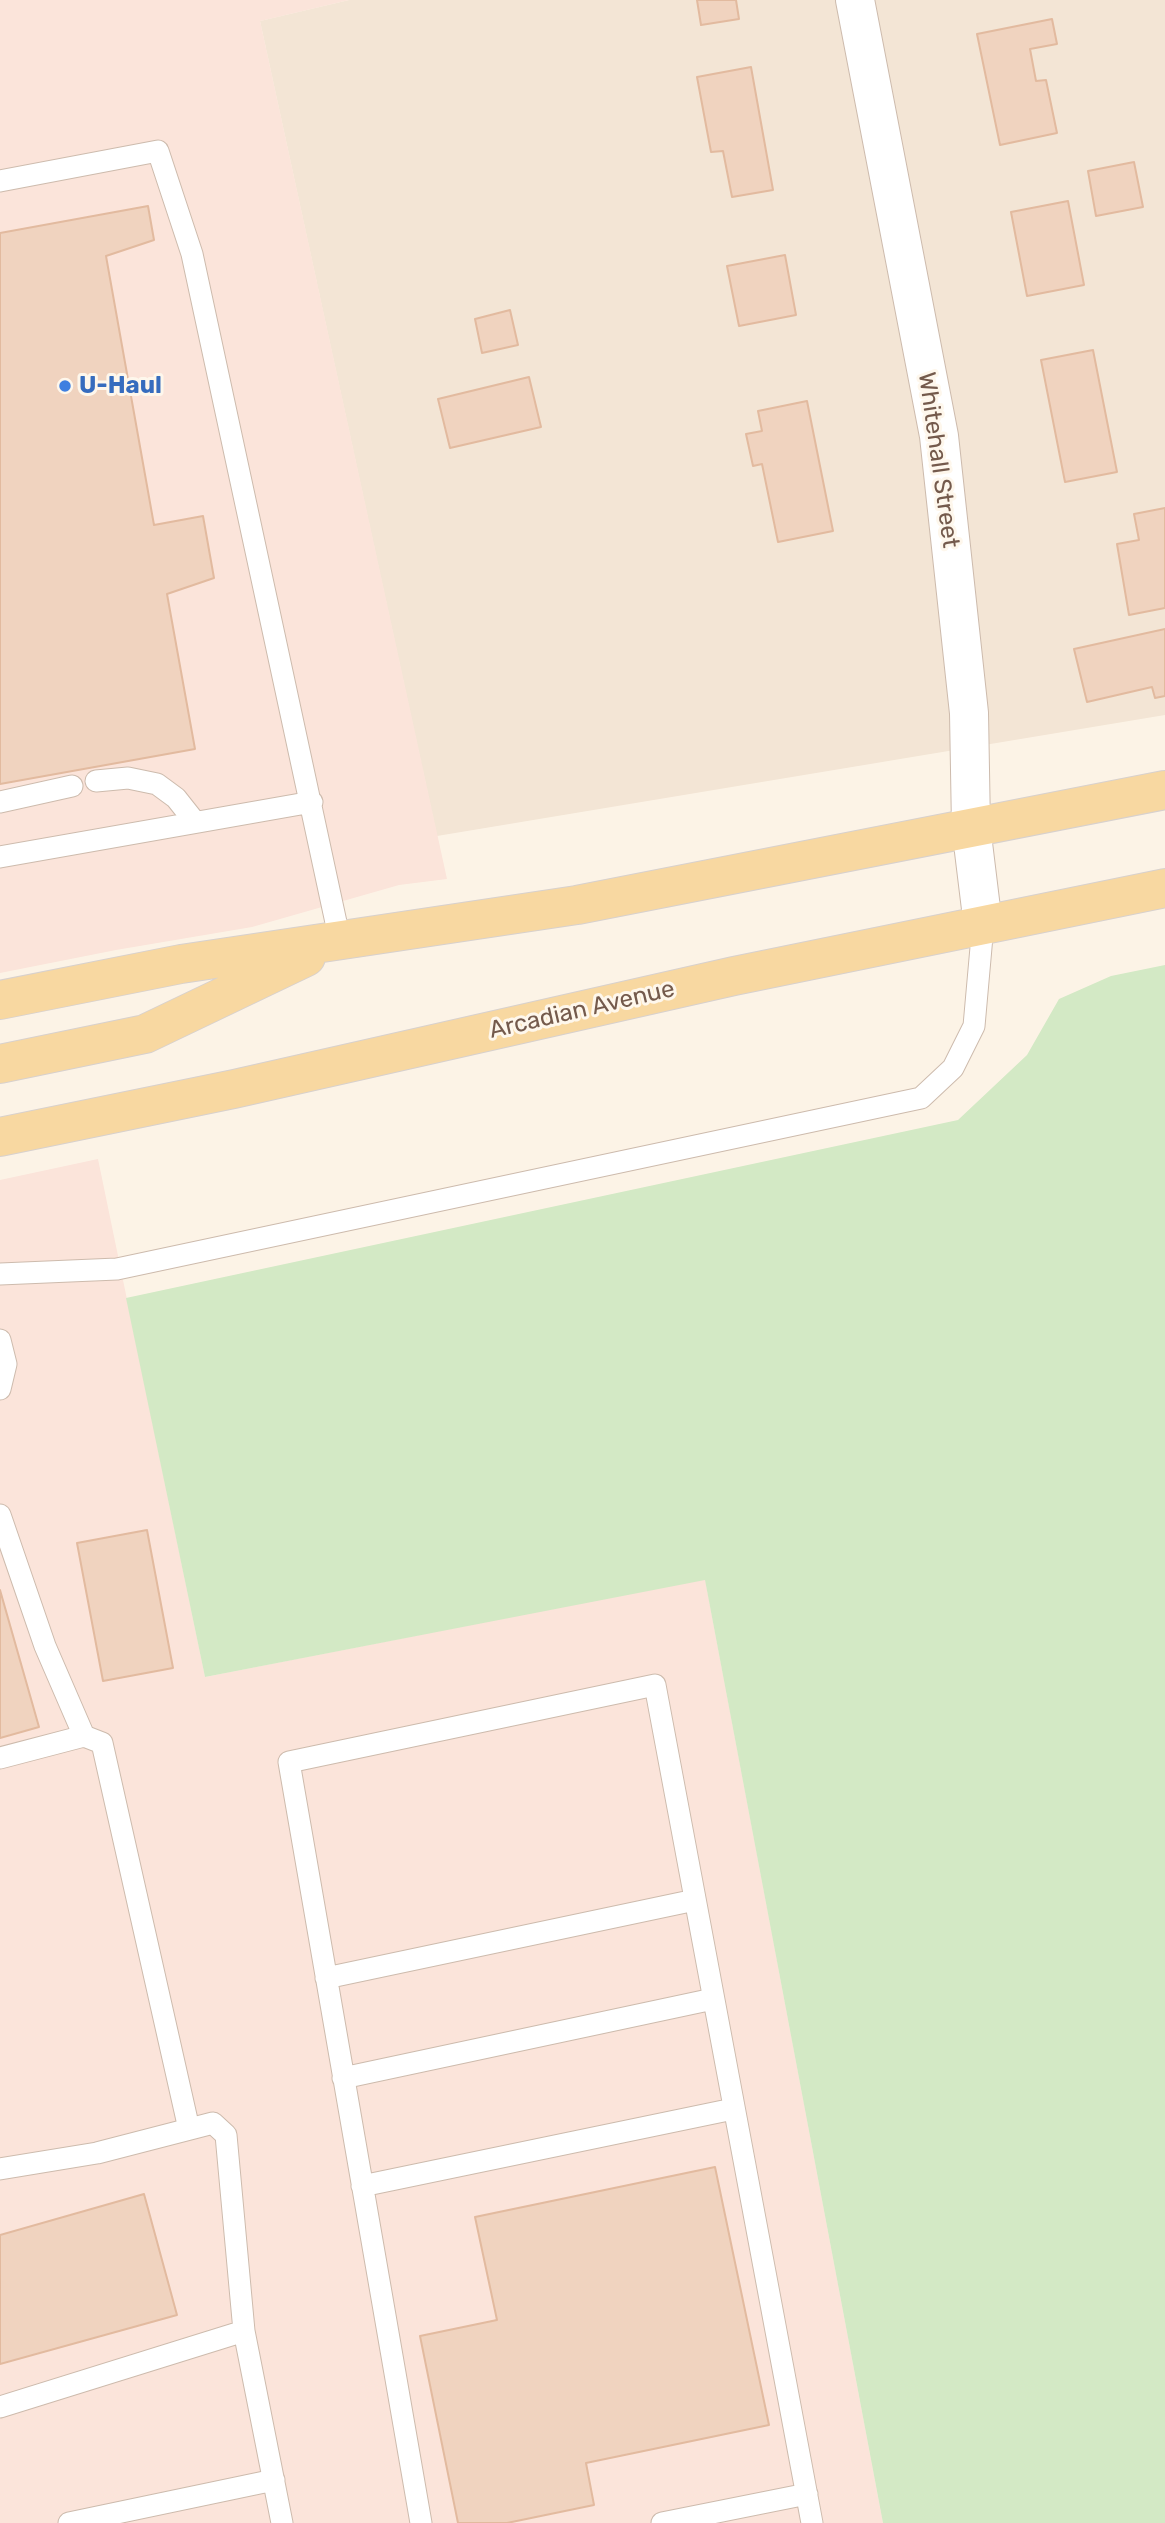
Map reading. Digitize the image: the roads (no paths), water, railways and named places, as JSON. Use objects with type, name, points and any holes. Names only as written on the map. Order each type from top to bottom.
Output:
[{"type":"main road","points":[[0,1000],[181,964],[578,905],[1165,790]]},
{"type":"main road","name":"Arcadian Avenue","points":[[0,1137],[1165,888]]},
{"type":"main road","points":[[0,1064],[145,1034],[340,941]]},
{"type":"street","name":"Whitehall Street","points":[[855,0],[939,436],[969,713],[971,827],[983,925]]},
{"type":"lane","points":[[0,181],[158,151],[192,254],[340,941]]},
{"type":"lane","points":[[96,781],[128,778],[157,784],[176,798],[195,822]]},
{"type":"lane","points":[[0,802],[72,786]]},
{"type":"lane","points":[[0,857],[312,802]]},
{"type":"lane","points":[[0,1274],[117,1269],[921,1098],[953,1068],[974,1026],[983,925]]},
{"type":"lane","points":[[0,1340],[6,1364],[0,1389]]},
{"type":"lane","points":[[0,1515],[45,1646],[84,1736]]},
{"type":"lane","points":[[421,2523],[289,1762],[655,1685],[812,2523]]},
{"type":"lane","points":[[0,1758],[84,1736],[102,1743],[189,2129]]},
{"type":"lane","points":[[326,1979],[695,1900]]},
{"type":"lane","points":[[343,2078],[713,1999]]},
{"type":"lane","points":[[362,2186],[733,2109]]},
{"type":"lane","points":[[0,2169],[97,2153],[213,2123],[226,2135],[244,2331],[282,2523]]},
{"type":"lane","points":[[0,2407],[244,2331]]},
{"type":"lane","points":[[69,2523],[274,2480]]},
{"type":"lane","points":[[662,2523],[807,2494]]},
{"type":"place","name":"U-Haul","points":[[65,386]]}]
